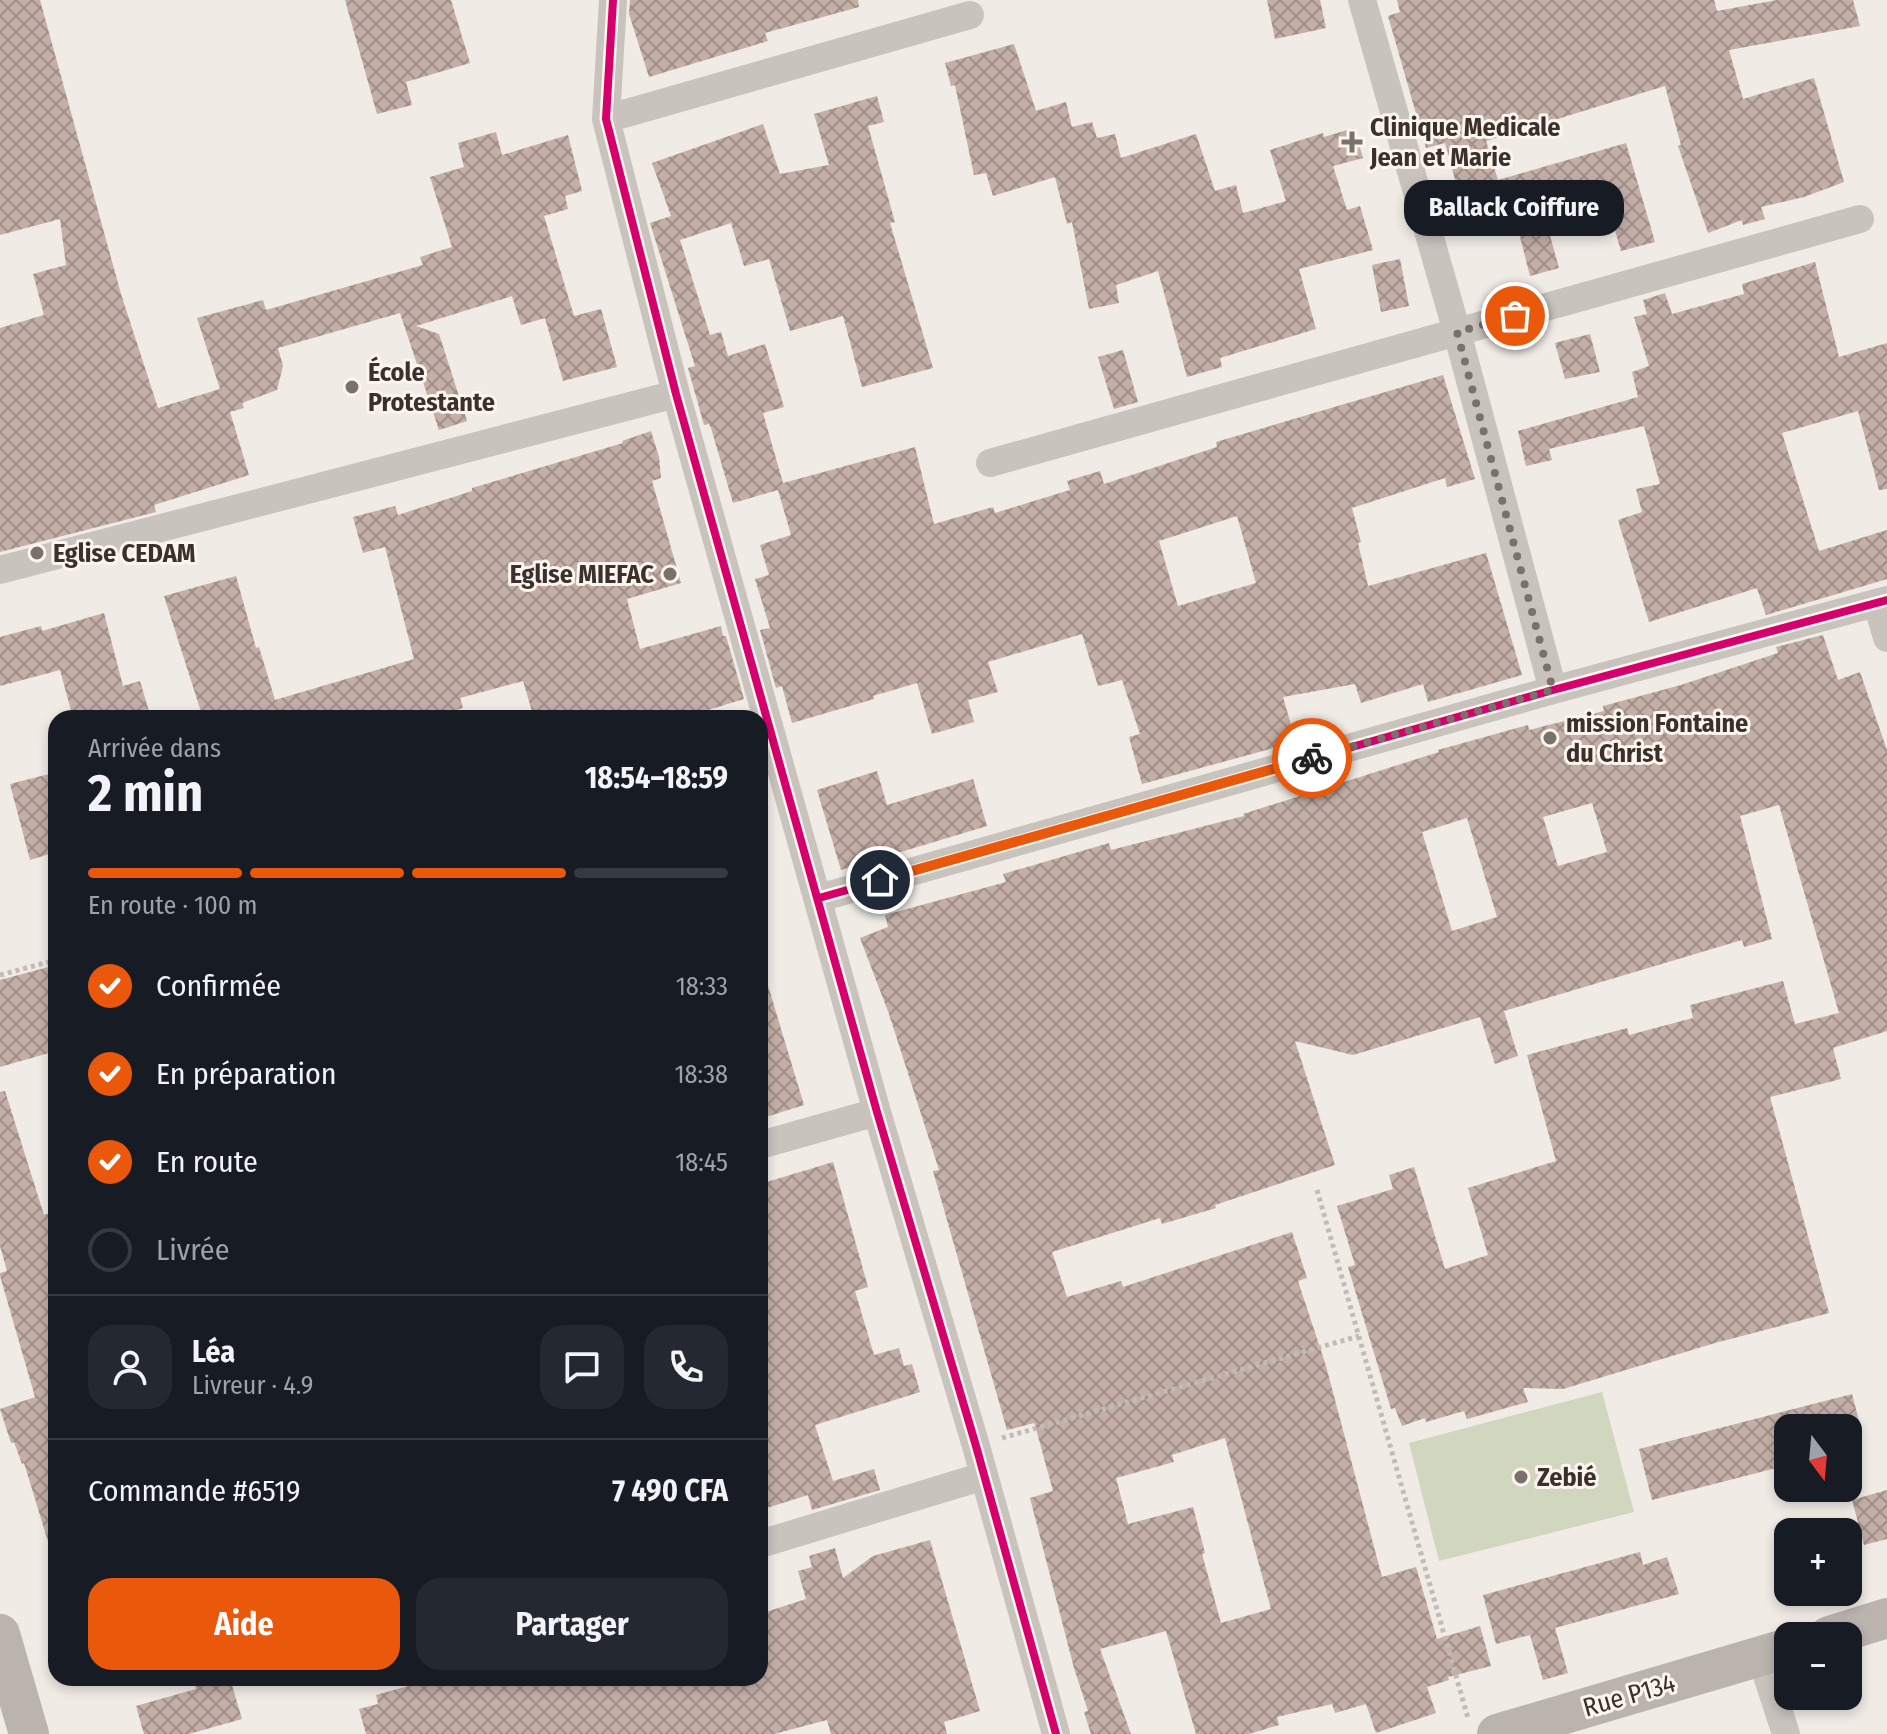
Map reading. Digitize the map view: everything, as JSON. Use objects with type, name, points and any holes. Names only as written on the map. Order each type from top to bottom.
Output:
[{"type":"street","points":[[613,0],[606,119],[758,710]]},
{"type":"street","points":[[1362,0],[1457,332],[1553,690]]},
{"type":"street","points":[[606,119],[970,15]]},
{"type":"street","points":[[990,463],[1860,219]]},
{"type":"street","points":[[0,570],[676,394]]},
{"type":"street","points":[[819,898],[1553,690],[1882,602],[1887,638]]},
{"type":"street","points":[[768,748],[819,898],[877,1112],[976,1446],[1056,1734]]},
{"type":"street","points":[[768,1143],[877,1112]]},
{"type":"street","points":[[768,1542],[984,1476]]},
{"type":"street","points":[[1862,1626],[1887,1618]]},
{"type":"street","points":[[0,1634],[29,1734]]},
{"type":"street","name":"Rue P134","points":[[1483,1726],[1774,1653]]},
{"type":"street","name":"Rue P134","points":[[1782,1710],[1786,1734]]},
{"type":"path","points":[[0,975],[48,962]]},
{"type":"path","points":[[1317,1190],[1359,1336],[1483,1726]]},
{"type":"path","points":[[976,1446],[1359,1336]]},
{"type":"green space","name":"Zebié","points":[[1602,1392],[1634,1512],[1439,1561],[1409,1443]]},
{"type":"building","points":[[0,0],[40,0],[121,294],[158,408],[220,389],[197,318],[263,300],[266,310],[423,265],[420,257],[452,247],[430,177],[464,167],[458,143],[496,132],[502,155],[568,135],[582,191],[565,196],[568,209],[544,216],[574,316],[601,309],[617,367],[563,381],[545,318],[521,325],[512,296],[416,326],[439,334],[467,421],[439,430],[400,313],[278,348],[283,366],[277,390],[242,403],[244,408],[230,412],[249,475],[154,505],[156,512],[0,552],[0,328],[44,315],[33,274],[66,265],[60,219],[0,235]]},
{"type":"building","points":[[345,0],[451,0],[470,63],[406,82],[412,105],[377,114]]},
{"type":"building","points":[[630,0],[858,0],[859,7],[765,33],[768,41],[649,77],[629,14]]},
{"type":"building","points":[[1267,0],[1320,0],[1326,28],[1275,39]]},
{"type":"building","points":[[1397,0],[1714,0],[1717,11],[1777,0],[1853,0],[1860,26],[1729,50],[1743,99],[1814,78],[1844,182],[1804,197],[1761,207],[1765,219],[1743,225],[1742,220],[1708,233],[1678,146],[1681,145],[1665,86],[1486,141],[1498,180],[1626,143],[1655,242],[1621,251],[1602,186],[1541,203],[1559,268],[1530,276],[1514,213],[1467,223],[1445,143],[1426,148],[1388,16],[1400,12]]},
{"type":"building","points":[[1014,44],[1036,111],[1066,102],[1072,127],[1092,122],[1097,138],[1115,134],[1121,158],[1196,134],[1215,191],[1236,185],[1243,213],[1286,201],[1270,150],[1323,133],[1324,137],[1354,128],[1363,158],[1333,166],[1347,210],[1360,206],[1373,250],[1299,269],[1316,329],[1220,358],[1222,367],[1187,377],[1158,271],[1116,285],[1119,303],[1089,309],[1072,222],[1067,224],[1055,177],[993,196],[986,173],[974,175],[955,85],[951,86],[945,63]]},
{"type":"building","points":[[877,96],[884,122],[868,126],[895,222],[890,223],[933,368],[862,387],[843,316],[790,331],[769,259],[744,266],[731,223],[680,240],[710,335],[721,332],[728,356],[765,344],[784,407],[763,413],[783,483],[915,447],[934,524],[993,507],[995,513],[1070,490],[1067,481],[1100,471],[1104,484],[1217,447],[1216,442],[1443,375],[1475,479],[1447,487],[1445,478],[1352,508],[1368,586],[1486,553],[1522,675],[1428,702],[1423,684],[1361,703],[1355,684],[1283,697],[1296,742],[1142,784],[1129,737],[1140,734],[1122,680],[1098,686],[1082,634],[988,662],[998,692],[968,700],[974,722],[932,734],[917,683],[792,723],[782,686],[776,688],[760,630],[770,628],[755,579],[769,575],[760,545],[791,535],[778,490],[733,503],[711,428],[709,424],[704,425],[688,368],[695,366],[650,223],[671,216],[652,163],[763,124],[780,174],[829,165],[814,114]],"holes":[[[1237,516],[1256,583],[1178,606],[1159,541]]]},
{"type":"building","points":[[1400,259],[1409,306],[1381,312],[1372,265]]},
{"type":"building","points":[[1815,262],[1839,357],[1887,343],[1887,489],[1879,490],[1858,411],[1782,433],[1819,551],[1887,530],[1887,579],[1766,615],[1757,588],[1649,622],[1618,520],[1642,512],[1636,489],[1660,484],[1644,426],[1549,449],[1552,460],[1526,466],[1518,431],[1638,397],[1632,372],[1649,366],[1634,317],[1647,314],[1643,300],[1665,293],[1672,314],[1744,294],[1742,284]]},
{"type":"building","points":[[1590,334],[1600,372],[1565,379],[1555,343]]},
{"type":"building","points":[[1123,350],[1138,402],[1114,409],[1098,357]]},
{"type":"building","points":[[651,431],[659,457],[661,478],[652,481],[681,583],[627,599],[640,649],[721,626],[744,699],[708,710],[532,710],[523,681],[460,698],[463,708],[456,710],[200,710],[164,596],[236,576],[256,648],[259,647],[275,700],[414,659],[385,547],[363,553],[353,517],[395,506],[398,515],[472,491],[472,488]]},
{"type":"building","points":[[104,613],[123,686],[140,681],[149,710],[71,710],[60,670],[0,686],[0,637],[41,626],[42,631]]},
{"type":"building","points":[[1823,635],[1838,680],[1860,672],[1887,750],[1887,1031],[1833,1048],[1841,1079],[1770,1097],[1829,1313],[1715,1343],[1563,1389],[1523,1388],[1528,1402],[1467,1419],[1464,1411],[1402,1426],[1395,1408],[1391,1409],[1348,1267],[1355,1265],[1337,1206],[1393,1189],[1389,1175],[1414,1167],[1445,1269],[1488,1255],[1468,1188],[1556,1161],[1527,1055],[1627,1028],[1629,1035],[1693,1018],[1690,1005],[1783,981],[1795,1024],[1839,1013],[1779,805],[1740,816],[1772,939],[1744,947],[1742,940],[1504,1011],[1518,1056],[1495,1064],[1480,1017],[1353,1055],[1295,1041],[1335,1165],[1215,1205],[1216,1208],[1162,1224],[1160,1218],[1052,1252],[1067,1297],[1121,1281],[1123,1287],[1292,1232],[1307,1278],[1298,1281],[1326,1366],[1382,1577],[1416,1567],[1437,1639],[1480,1626],[1491,1666],[1448,1677],[1449,1680],[1427,1687],[1436,1713],[1376,1733],[1366,1704],[1335,1713],[1332,1704],[1277,1717],[1279,1725],[1249,1734],[1196,1734],[1166,1631],[1100,1649],[1131,1734],[1091,1734],[1084,1712],[1088,1711],[1030,1498],[1053,1491],[1035,1425],[1007,1430],[933,1171],[939,1170],[889,1014],[860,938],[888,927],[885,915],[1006,882],[1003,874],[1109,843],[1111,850],[1244,816],[1438,750],[1528,725],[1529,730],[1604,711],[1603,706],[1681,685],[1778,653],[1776,647]],"holes":[[[1592,803],[1607,852],[1558,866],[1543,817]],[[1467,818],[1497,917],[1452,931],[1422,832]],[[1225,1438],[1271,1609],[1221,1623],[1193,1507],[1128,1524],[1116,1478],[1174,1462],[1172,1455]]]},
{"type":"building","points":[[877,771],[887,805],[973,779],[987,826],[841,870],[817,790]]},
{"type":"building","points":[[48,774],[48,854],[30,860],[10,784]]},
{"type":"building","points":[[48,967],[48,1053],[0,1067],[0,980]]},
{"type":"building","points":[[768,986],[804,1105],[768,1116]]},
{"type":"building","points":[[5,1091],[44,1215],[48,1214],[48,1541],[24,1463],[14,1442],[11,1443],[0,1409],[35,1397],[0,1276],[0,1273],[7,1271],[0,1246],[0,1092]]},
{"type":"building","points":[[833,1162],[868,1287],[855,1291],[874,1355],[899,1348],[904,1366],[912,1364],[920,1392],[815,1425],[833,1481],[874,1469],[880,1490],[812,1510],[808,1495],[768,1508],[768,1182]]},
{"type":"building","points":[[1852,1394],[1857,1414],[1775,1414]]},
{"type":"building","points":[[1774,1414],[1774,1469],[1652,1500],[1639,1449]]},
{"type":"building","points":[[1887,1490],[1887,1539],[1864,1545],[1862,1518],[1857,1518],[1853,1502],[1862,1502],[1862,1497]]},
{"type":"building","points":[[930,1540],[980,1711],[944,1722],[947,1734],[831,1734],[827,1720],[774,1734],[366,1734],[359,1709],[378,1704],[376,1695],[408,1686],[768,1686],[768,1611],[806,1599],[798,1571],[812,1567],[809,1556],[835,1548],[843,1578],[873,1556]]},
{"type":"building","points":[[1640,1552],[1643,1565],[1667,1557],[1679,1594],[1555,1628],[1568,1673],[1543,1680],[1530,1635],[1496,1644],[1483,1595]]},
{"type":"building","points":[[195,1686],[232,1686],[242,1719],[189,1734],[144,1734],[136,1706],[196,1689]]},
{"type":"cycle path","points":[[613,0],[606,119],[676,394],[764,710]]},
{"type":"cycle path","points":[[819,898],[1553,690],[1887,600]]},
{"type":"cycle path","points":[[768,723],[1056,1734]]},
{"type":"way so far","points":[[1312,758],[1553,690],[1457,332],[1515,316]]},
{"type":"place","name":"Clinique Medicale Jean et Marie","points":[[1352,142]]},
{"type":"place","name":"Ballack Coiffure","points":[[1515,316]]},
{"type":"place","name":"École Protestante","points":[[352,387]]},
{"type":"place","name":"Eglise CEDAM","points":[[37,553]]},
{"type":"place","name":"Eglise MIEFAC","points":[[670,574]]},
{"type":"place","name":"mission Fontaine du Christ","points":[[1550,738]]},
{"type":"place","name":"Zebié","points":[[1521,1477]]},
{"type":"route","points":[[880,880],[1312,758]]}]
